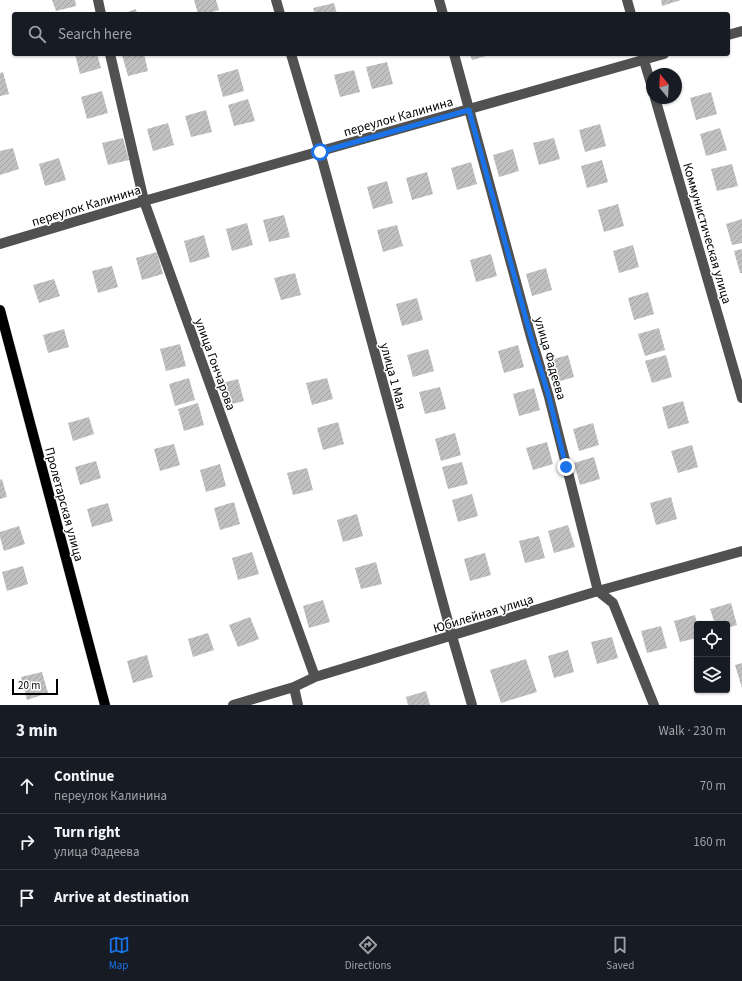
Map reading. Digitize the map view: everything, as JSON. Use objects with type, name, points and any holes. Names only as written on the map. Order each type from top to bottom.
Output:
[{"type":"main road","name":"Пролетарская улица","points":[[0,310],[105,705]]},
{"type":"street","points":[[98,0],[101,12]]},
{"type":"street","points":[[276,0],[279,12]]},
{"type":"street","points":[[439,0],[442,12]]},
{"type":"street","points":[[627,0],[630,12]]},
{"type":"street","points":[[730,34],[742,31]]},
{"type":"street","name":"улица Гончарова","points":[[110,56],[144,201],[315,677]]},
{"type":"street","name":"улица 1 Мая","points":[[292,56],[320,152],[472,705]]},
{"type":"street","name":"улица Фадеева","points":[[455,56],[531,337],[549,397],[598,591]]},
{"type":"street","points":[[643,57],[646,68]]},
{"type":"street","name":"переулок Калинина","points":[[0,244],[144,201],[469,110],[643,57]]},
{"type":"street","name":"Коммунистическая улица","points":[[657,104],[742,398]]},
{"type":"street","name":"Юбилейная улица","points":[[233,705],[294,687],[315,677],[598,591],[742,552]]},
{"type":"street","points":[[598,591],[612,603],[654,705]]},
{"type":"street","points":[[294,687],[298,705]]},
{"type":"building","points":[[52,0],[75,0],[76,6],[56,11]]},
{"type":"building","points":[[194,0],[216,0],[219,10],[212,12],[197,12]]},
{"type":"building","points":[[661,0],[681,0],[662,6]]},
{"type":"building","points":[[334,3],[336,12],[314,12],[313,8]]},
{"type":"building","points":[[136,9],[137,12],[128,12]]},
{"type":"building","points":[[76,56],[98,56],[101,68],[80,74]]},
{"type":"building","points":[[122,56],[144,56],[148,71],[128,76]]},
{"type":"building","points":[[471,56],[486,56],[472,60]]},
{"type":"building","points":[[387,62],[393,84],[372,89],[366,67]]},
{"type":"building","points":[[238,69],[244,91],[223,97],[217,75]]},
{"type":"building","points":[[354,70],[360,92],[340,97],[334,75]]},
{"type":"building","points":[[3,72],[9,94],[0,96],[0,73]]},
{"type":"building","points":[[102,91],[108,113],[87,119],[81,97]]},
{"type":"building","points":[[711,92],[717,114],[696,120],[690,98]]},
{"type":"building","points":[[248,99],[255,121],[234,126],[228,105]]},
{"type":"building","points":[[206,110],[212,132],[191,137],[185,116]]},
{"type":"building","points":[[168,123],[174,145],[153,151],[147,129]]},
{"type":"building","points":[[600,124],[606,146],[585,152],[579,130]]},
{"type":"building","points":[[720,128],[727,150],[706,156],[700,134]]},
{"type":"building","points":[[123,138],[129,160],[108,165],[102,143]]},
{"type":"building","points":[[554,138],[560,159],[539,165],[533,143]]},
{"type":"building","points":[[13,148],[19,169],[0,175],[0,151]]},
{"type":"building","points":[[513,149],[519,171],[499,177],[493,155]]},
{"type":"building","points":[[59,158],[66,180],[45,186],[39,164]]},
{"type":"building","points":[[602,160],[608,182],[587,188],[581,166]]},
{"type":"building","points":[[471,162],[477,184],[457,190],[451,168]]},
{"type":"building","points":[[732,164],[738,186],[717,191],[711,169]]},
{"type":"building","points":[[427,172],[433,194],[412,200],[406,178]]},
{"type":"building","points":[[387,181],[393,203],[373,209],[367,187]]},
{"type":"building","points":[[618,204],[624,226],[604,232],[598,210]]},
{"type":"building","points":[[284,215],[290,237],[269,242],[263,220]]},
{"type":"building","points":[[742,219],[742,243],[732,245],[726,224]]},
{"type":"building","points":[[247,223],[253,245],[232,251],[226,229]]},
{"type":"building","points":[[397,225],[403,246],[383,252],[377,230]]},
{"type":"building","points":[[204,235],[210,257],[190,263],[184,241]]},
{"type":"building","points":[[633,245],[639,267],[619,273],[613,251]]},
{"type":"building","points":[[742,249],[742,273],[740,273],[734,251]]},
{"type":"building","points":[[157,252],[163,274],[142,280],[136,258]]},
{"type":"building","points":[[491,254],[497,276],[476,282],[470,260]]},
{"type":"building","points":[[112,266],[118,287],[98,293],[92,271]]},
{"type":"building","points":[[546,268],[552,290],[532,296],[526,274]]},
{"type":"building","points":[[295,273],[301,295],[281,300],[274,278]]},
{"type":"building","points":[[54,279],[60,296],[39,303],[33,285]]},
{"type":"building","points":[[648,292],[654,314],[634,320],[628,298]]},
{"type":"building","points":[[417,298],[423,320],[402,326],[396,304]]},
{"type":"building","points":[[659,328],[665,350],[645,356],[638,334]]},
{"type":"building","points":[[64,329],[69,347],[48,353],[43,335]]},
{"type":"building","points":[[180,344],[186,366],[166,371],[160,349]]},
{"type":"building","points":[[518,345],[524,367],[504,373],[498,351]]},
{"type":"building","points":[[428,349],[434,371],[413,377],[407,355]]},
{"type":"building","points":[[568,355],[574,377],[553,383],[547,361]]},
{"type":"building","points":[[666,355],[672,377],[652,383],[645,361]]},
{"type":"building","points":[[189,378],[195,400],[175,406],[169,384]]},
{"type":"building","points":[[327,378],[333,399],[312,405],[306,383]]},
{"type":"building","points":[[238,379],[244,401],[224,406],[218,384]]},
{"type":"building","points":[[440,387],[446,409],[425,414],[419,392]]},
{"type":"building","points":[[534,388],[540,410],[519,416],[513,394]]},
{"type":"building","points":[[683,401],[689,423],[668,429],[662,407]]},
{"type":"building","points":[[198,403],[204,425],[184,431],[178,409]]},
{"type":"building","points":[[89,417],[94,434],[73,441],[68,423]]},
{"type":"building","points":[[338,422],[344,444],[323,450],[317,428]]},
{"type":"building","points":[[593,423],[599,445],[579,451],[573,429]]},
{"type":"building","points":[[455,433],[461,455],[441,461],[435,439]]},
{"type":"building","points":[[547,442],[553,464],[533,470],[526,448]]},
{"type":"building","points":[[174,444],[180,465],[160,471],[154,449]]},
{"type":"building","points":[[692,445],[698,467],[678,473],[671,451]]},
{"type":"building","points":[[594,457],[600,479],[580,485],[574,463]]},
{"type":"building","points":[[96,461],[101,478],[80,485],[75,467]]},
{"type":"building","points":[[462,462],[468,484],[448,489],[442,467]]},
{"type":"building","points":[[220,464],[226,486],[206,492],[200,470]]},
{"type":"building","points":[[307,468],[313,490],[293,495],[287,473]]},
{"type":"building","points":[[2,479],[7,497],[0,499],[0,480]]},
{"type":"building","points":[[472,494],[478,516],[458,522],[452,500]]},
{"type":"building","points":[[671,497],[677,519],[656,525],[650,503]]},
{"type":"building","points":[[234,502],[240,524],[220,530],[214,508]]},
{"type":"building","points":[[108,503],[113,521],[92,527],[87,509]]},
{"type":"building","points":[[357,514],[363,536],[343,542],[337,520]]},
{"type":"building","points":[[568,525],[575,547],[554,553],[548,531]]},
{"type":"building","points":[[19,526],[25,544],[4,551],[0,532]]},
{"type":"building","points":[[539,536],[545,558],[525,563],[519,541]]},
{"type":"building","points":[[252,552],[259,574],[238,580],[232,558]]},
{"type":"building","points":[[485,553],[491,575],[470,581],[464,559]]},
{"type":"building","points":[[376,562],[382,584],[361,589],[355,568]]},
{"type":"building","points":[[23,566],[28,584],[7,591],[2,572]]},
{"type":"building","points":[[323,600],[330,622],[309,628],[303,606]]},
{"type":"building","points":[[731,603],[737,625],[730,627],[730,621],[714,621],[710,609]]},
{"type":"building","points":[[695,615],[696,621],[694,621],[694,639],[680,642],[674,621]]},
{"type":"building","points":[[250,617],[259,639],[238,647],[229,625]]},
{"type":"building","points":[[661,626],[667,648],[647,653],[641,631]]},
{"type":"building","points":[[208,633],[214,650],[193,657],[188,639]]},
{"type":"building","points":[[612,637],[618,658],[597,664],[591,642]]},
{"type":"building","points":[[568,650],[574,672],[554,678],[548,656]]},
{"type":"building","points":[[147,655],[153,677],[133,683],[127,661]]},
{"type":"building","points":[[526,659],[537,692],[501,703],[490,670]]},
{"type":"building","points":[[742,663],[742,688],[735,665]]},
{"type":"building","points":[[42,672],[48,693],[27,700],[21,677]]},
{"type":"building","points":[[426,691],[430,705],[408,705],[406,697]]},
{"type":"route","points":[[320,152],[469,110],[531,337],[549,397],[566,467]]}]
